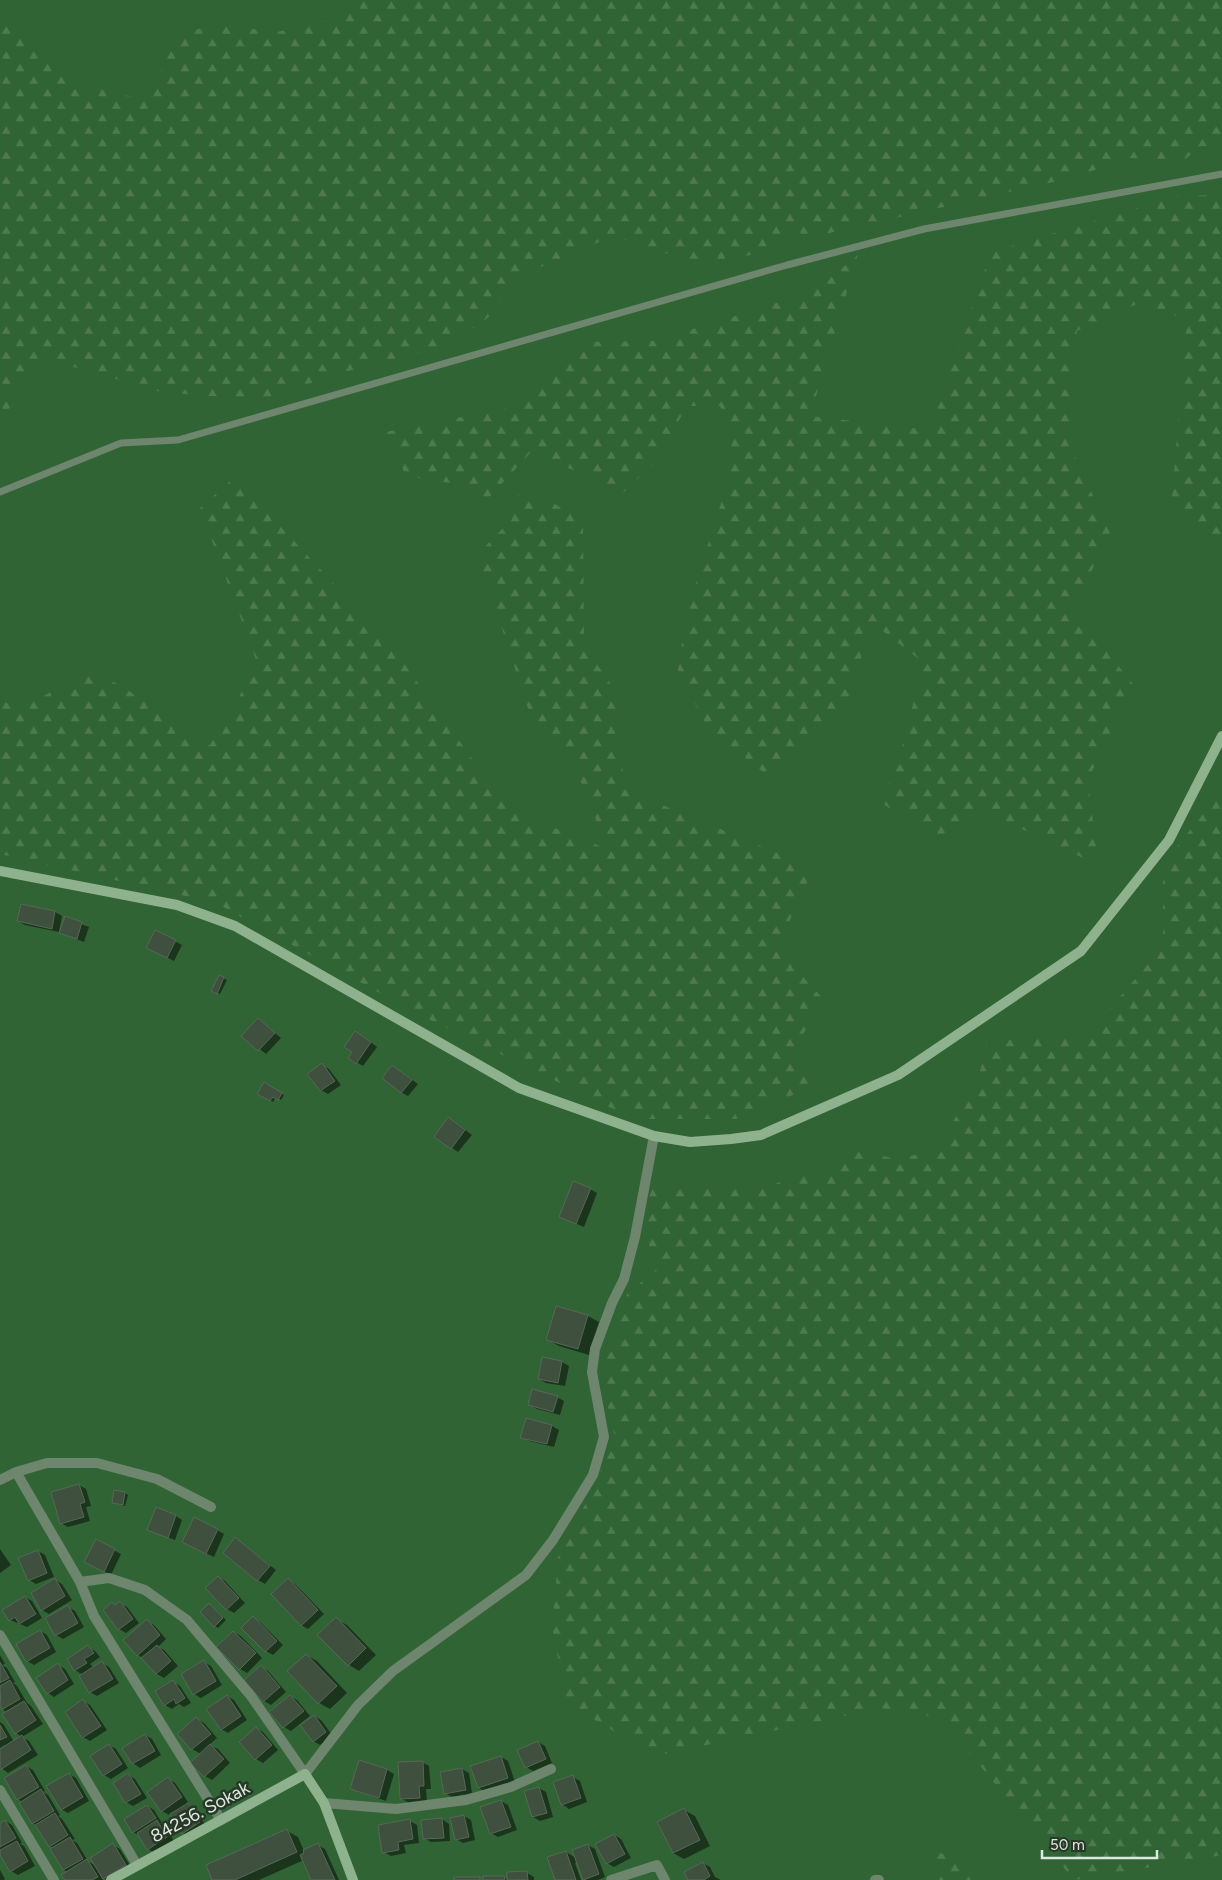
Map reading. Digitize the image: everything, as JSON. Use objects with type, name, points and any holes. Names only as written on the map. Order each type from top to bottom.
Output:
[{"type":"street","points":[[0,871],[177,905],[235,926],[519,1088],[654,1136],[690,1142],[761,1135],[898,1075],[1081,951],[1169,840],[1222,736]]},
{"type":"street","points":[[305,1774],[358,1705],[393,1671],[526,1575],[553,1540],[593,1474],[604,1437],[592,1372],[595,1349],[612,1303],[624,1279],[635,1237],[654,1136]]},
{"type":"street","points":[[0,1480],[16,1472],[47,1463],[97,1463],[157,1479],[211,1507]]},
{"type":"street","points":[[16,1472],[80,1582],[94,1616],[222,1820]]},
{"type":"street","points":[[80,1582],[109,1578],[145,1590],[187,1620],[251,1696],[324,1803],[353,1880]]},
{"type":"street","points":[[0,1635],[137,1865]]},
{"type":"street","points":[[324,1803],[396,1809],[466,1800],[511,1787],[551,1768]]},
{"type":"street","name":"84256. Sokak","points":[[111,1880],[305,1774]]},
{"type":"street","points":[[0,1790],[54,1880]]},
{"type":"street","points":[[611,1880],[657,1865],[665,1880]]},
{"type":"lane","points":[[0,492],[121,443],[178,440],[787,265],[924,229],[1222,174]]},
{"type":"green space","points":[[0,0],[1222,0],[1222,1880],[0,1880]]},
{"type":"green space","points":[[360,0],[1222,0],[1222,148],[1201,146],[1182,162],[1131,158],[1071,178],[807,238],[794,229],[780,234],[771,252],[696,263],[613,236],[522,275],[490,316],[451,344],[348,371],[259,400],[161,392],[67,365],[42,354],[19,388],[0,427],[0,29],[9,25],[86,86],[146,100],[166,61],[174,36],[223,22],[272,33],[340,18]]},
{"type":"green space","points":[[1222,195],[1222,544],[1171,509],[1187,320],[1141,302],[1077,331],[1068,442],[1110,532],[1073,610],[1133,684],[1088,780],[1098,865],[984,811],[937,837],[883,804],[902,746],[924,663],[871,622],[846,712],[768,776],[707,727],[678,671],[686,615],[723,497],[733,433],[720,406],[687,406],[655,462],[624,492],[531,452],[484,503],[464,485],[406,476],[386,432],[507,408],[584,342],[654,341],[812,292],[858,255],[810,416],[930,430],[991,252],[1178,196]]},
{"type":"green space","points":[[235,477],[393,648],[508,809],[607,849],[574,764],[533,724],[478,554],[511,520],[519,494],[551,502],[583,520],[584,645],[616,692],[624,789],[814,868],[777,948],[825,1001],[787,1058],[816,1085],[736,1119],[634,1119],[418,1014],[216,903],[0,854],[0,701],[23,707],[92,670],[126,689],[210,745],[258,665],[200,508]]},
{"type":"green space","points":[[1222,790],[1222,1855],[1074,1880],[941,1718],[881,1708],[655,1756],[567,1703],[552,1628],[559,1549],[594,1490],[614,1433],[606,1399],[606,1357],[613,1341],[627,1294],[658,1268],[647,1240],[642,1211],[653,1188],[769,1187],[800,1172],[815,1184],[827,1180],[838,1155],[862,1151],[896,1159],[937,1150],[979,1076],[987,1041],[1085,1037],[1163,947],[1163,864]]},
{"type":"green space","points":[[930,1852],[956,1855],[973,1862],[975,1880],[935,1880]]},
{"type":"building","points":[[21,904],[55,911],[52,929],[17,921]]},
{"type":"building","points":[[65,916],[82,922],[77,939],[59,933]]},
{"type":"building","points":[[155,930],[176,940],[167,958],[146,948]]},
{"type":"building","points":[[219,975],[224,977],[217,994],[211,991]]},
{"type":"building","points":[[258,1018],[275,1033],[258,1051],[241,1036]]},
{"type":"building","points":[[355,1031],[371,1042],[356,1064],[348,1058],[352,1052],[344,1047]]},
{"type":"building","points":[[322,1063],[335,1081],[320,1091],[307,1074]]},
{"type":"building","points":[[392,1065],[412,1080],[401,1093],[382,1078]]},
{"type":"building","points":[[264,1082],[282,1093],[278,1100],[273,1097],[270,1101],[257,1094]]},
{"type":"building","points":[[448,1117],[465,1130],[451,1149],[434,1137]]},
{"type":"building","points":[[573,1181],[591,1188],[576,1224],[559,1217]]},
{"type":"building","points":[[556,1306],[588,1315],[578,1349],[546,1340]]},
{"type":"building","points":[[542,1357],[562,1361],[558,1383],[538,1379]]},
{"type":"building","points":[[532,1389],[558,1396],[553,1412],[528,1405]]},
{"type":"building","points":[[526,1418],[552,1425],[547,1444],[520,1438]]},
{"type":"building","points":[[79,1484],[85,1502],[80,1504],[84,1517],[60,1524],[51,1492]]},
{"type":"building","points":[[114,1490],[125,1492],[123,1505],[112,1503]]},
{"type":"building","points":[[156,1507],[176,1515],[168,1538],[147,1530]]},
{"type":"building","points":[[194,1517],[218,1529],[206,1554],[182,1542]]},
{"type":"building","points":[[235,1537],[270,1566],[257,1581],[223,1553]]},
{"type":"building","points":[[96,1539],[115,1549],[104,1572],[84,1562]]},
{"type":"building","points":[[38,1550],[47,1573],[28,1581],[18,1558]]},
{"type":"building","points":[[218,1576],[239,1598],[226,1610],[205,1588]]},
{"type":"building","points":[[55,1578],[65,1596],[41,1611],[31,1593]]},
{"type":"building","points":[[288,1578],[318,1610],[301,1626],[271,1594]]},
{"type":"building","points":[[25,1596],[36,1614],[19,1624],[15,1617],[9,1621],[2,1610]]},
{"type":"building","points":[[120,1601],[133,1619],[118,1630],[103,1610],[112,1602],[115,1605]]},
{"type":"building","points":[[209,1603],[223,1618],[214,1627],[200,1612]]},
{"type":"building","points":[[68,1605],[78,1623],[55,1636],[45,1618]]},
{"type":"building","points":[[253,1616],[277,1641],[265,1652],[241,1628]]},
{"type":"building","points":[[336,1617],[366,1648],[348,1666],[317,1635]]},
{"type":"building","points":[[147,1619],[160,1635],[137,1656],[123,1640]]},
{"type":"building","points":[[40,1630],[50,1648],[26,1662],[16,1644]]},
{"type":"building","points":[[233,1631],[256,1653],[239,1670],[216,1647]]},
{"type":"building","points":[[88,1645],[94,1653],[84,1659],[87,1663],[74,1671],[67,1659]]},
{"type":"building","points":[[157,1645],[171,1661],[156,1674],[141,1658]]},
{"type":"building","points":[[306,1654],[337,1686],[318,1704],[287,1671]]},
{"type":"building","points":[[204,1660],[216,1681],[193,1695],[181,1674]]},
{"type":"building","points":[[102,1661],[113,1679],[89,1693],[79,1676]]},
{"type":"building","points":[[0,1662],[9,1678],[0,1683]]},
{"type":"building","points":[[58,1663],[68,1680],[47,1694],[36,1678]]},
{"type":"building","points":[[261,1665],[280,1687],[263,1702],[244,1680]]},
{"type":"building","points":[[10,1680],[20,1699],[1,1710],[0,1686]]},
{"type":"building","points":[[173,1680],[185,1698],[176,1704],[174,1699],[164,1706],[155,1691]]},
{"type":"building","points":[[227,1695],[241,1716],[221,1730],[206,1709]]},
{"type":"building","points":[[290,1695],[304,1711],[283,1728],[269,1712]]},
{"type":"building","points":[[83,1699],[101,1726],[82,1738],[65,1712]]},
{"type":"building","points":[[24,1701],[36,1720],[15,1734],[2,1714]]},
{"type":"building","points":[[314,1715],[326,1732],[313,1742],[300,1725]]},
{"type":"building","points":[[196,1717],[211,1734],[191,1750],[177,1734]]},
{"type":"building","points":[[0,1725],[7,1737],[0,1740]]},
{"type":"building","points":[[256,1727],[272,1745],[255,1760],[239,1742]]},
{"type":"building","points":[[145,1734],[155,1751],[132,1764],[122,1748]]},
{"type":"building","points":[[22,1735],[31,1750],[0,1770],[0,1749]]},
{"type":"building","points":[[538,1741],[546,1759],[525,1768],[517,1750]]},
{"type":"building","points":[[109,1744],[122,1764],[103,1776],[90,1756]]},
{"type":"building","points":[[210,1744],[224,1759],[204,1777],[190,1763]]},
{"type":"building","points":[[501,1756],[508,1778],[478,1788],[470,1766]]},
{"type":"building","points":[[359,1760],[387,1769],[379,1798],[350,1789]]},
{"type":"building","points":[[423,1761],[424,1786],[419,1786],[420,1798],[400,1799],[398,1762]]},
{"type":"building","points":[[26,1765],[39,1787],[17,1800],[4,1778]]},
{"type":"building","points":[[462,1768],[466,1790],[444,1794],[440,1772]]},
{"type":"building","points":[[69,1773],[83,1797],[61,1810],[46,1786]]},
{"type":"building","points":[[128,1773],[141,1794],[125,1803],[113,1783]]},
{"type":"building","points":[[573,1775],[581,1798],[561,1805],[553,1782]]},
{"type":"building","points":[[168,1777],[182,1797],[161,1812],[147,1792]]},
{"type":"building","points":[[539,1787],[547,1813],[532,1817],[524,1791]]},
{"type":"building","points":[[41,1789],[54,1811],[32,1824],[19,1803]]},
{"type":"building","points":[[501,1800],[511,1827],[490,1834],[480,1807]]},
{"type":"building","points":[[188,1803],[200,1822],[182,1834],[170,1814]]},
{"type":"building","points":[[147,1805],[156,1818],[132,1833],[124,1819]]},
{"type":"building","points":[[684,1808],[700,1840],[673,1853],[657,1822]]},
{"type":"building","points":[[55,1813],[68,1835],[49,1847],[35,1825]]},
{"type":"building","points":[[464,1815],[469,1837],[455,1840],[450,1818]]},
{"type":"building","points":[[442,1818],[444,1838],[423,1839],[421,1820]]},
{"type":"building","points":[[410,1819],[413,1839],[398,1842],[399,1850],[382,1853],[378,1825]]},
{"type":"building","points":[[5,1820],[16,1838],[0,1847],[0,1823]]},
{"type":"building","points":[[157,1820],[167,1837],[147,1850],[137,1833]]},
{"type":"building","points":[[287,1829],[297,1852],[235,1880],[212,1880],[206,1865]]},
{"type":"building","points":[[614,1834],[625,1854],[606,1864],[595,1844]]},
{"type":"building","points":[[70,1837],[83,1859],[63,1870],[50,1849]]},
{"type":"building","points":[[17,1841],[28,1861],[10,1872],[0,1855],[0,1850]]},
{"type":"building","points":[[113,1843],[126,1865],[103,1879],[90,1858]]},
{"type":"building","points":[[318,1843],[335,1880],[311,1880],[300,1855],[304,1853],[303,1850]]},
{"type":"building","points":[[588,1844],[599,1874],[583,1880],[572,1850]]},
{"type":"building","points":[[566,1851],[576,1880],[555,1880],[547,1857]]},
{"type":"building","points":[[87,1859],[98,1877],[92,1880],[65,1880],[61,1875]]},
{"type":"building","points":[[703,1862],[710,1876],[704,1880],[688,1880],[684,1872]]},
{"type":"building","points":[[527,1871],[528,1880],[507,1880],[507,1872]]},
{"type":"building","points":[[483,1876],[504,1876],[505,1880],[483,1880]]},
{"type":"building","points":[[454,1877],[480,1877],[480,1880],[454,1880]]}]
